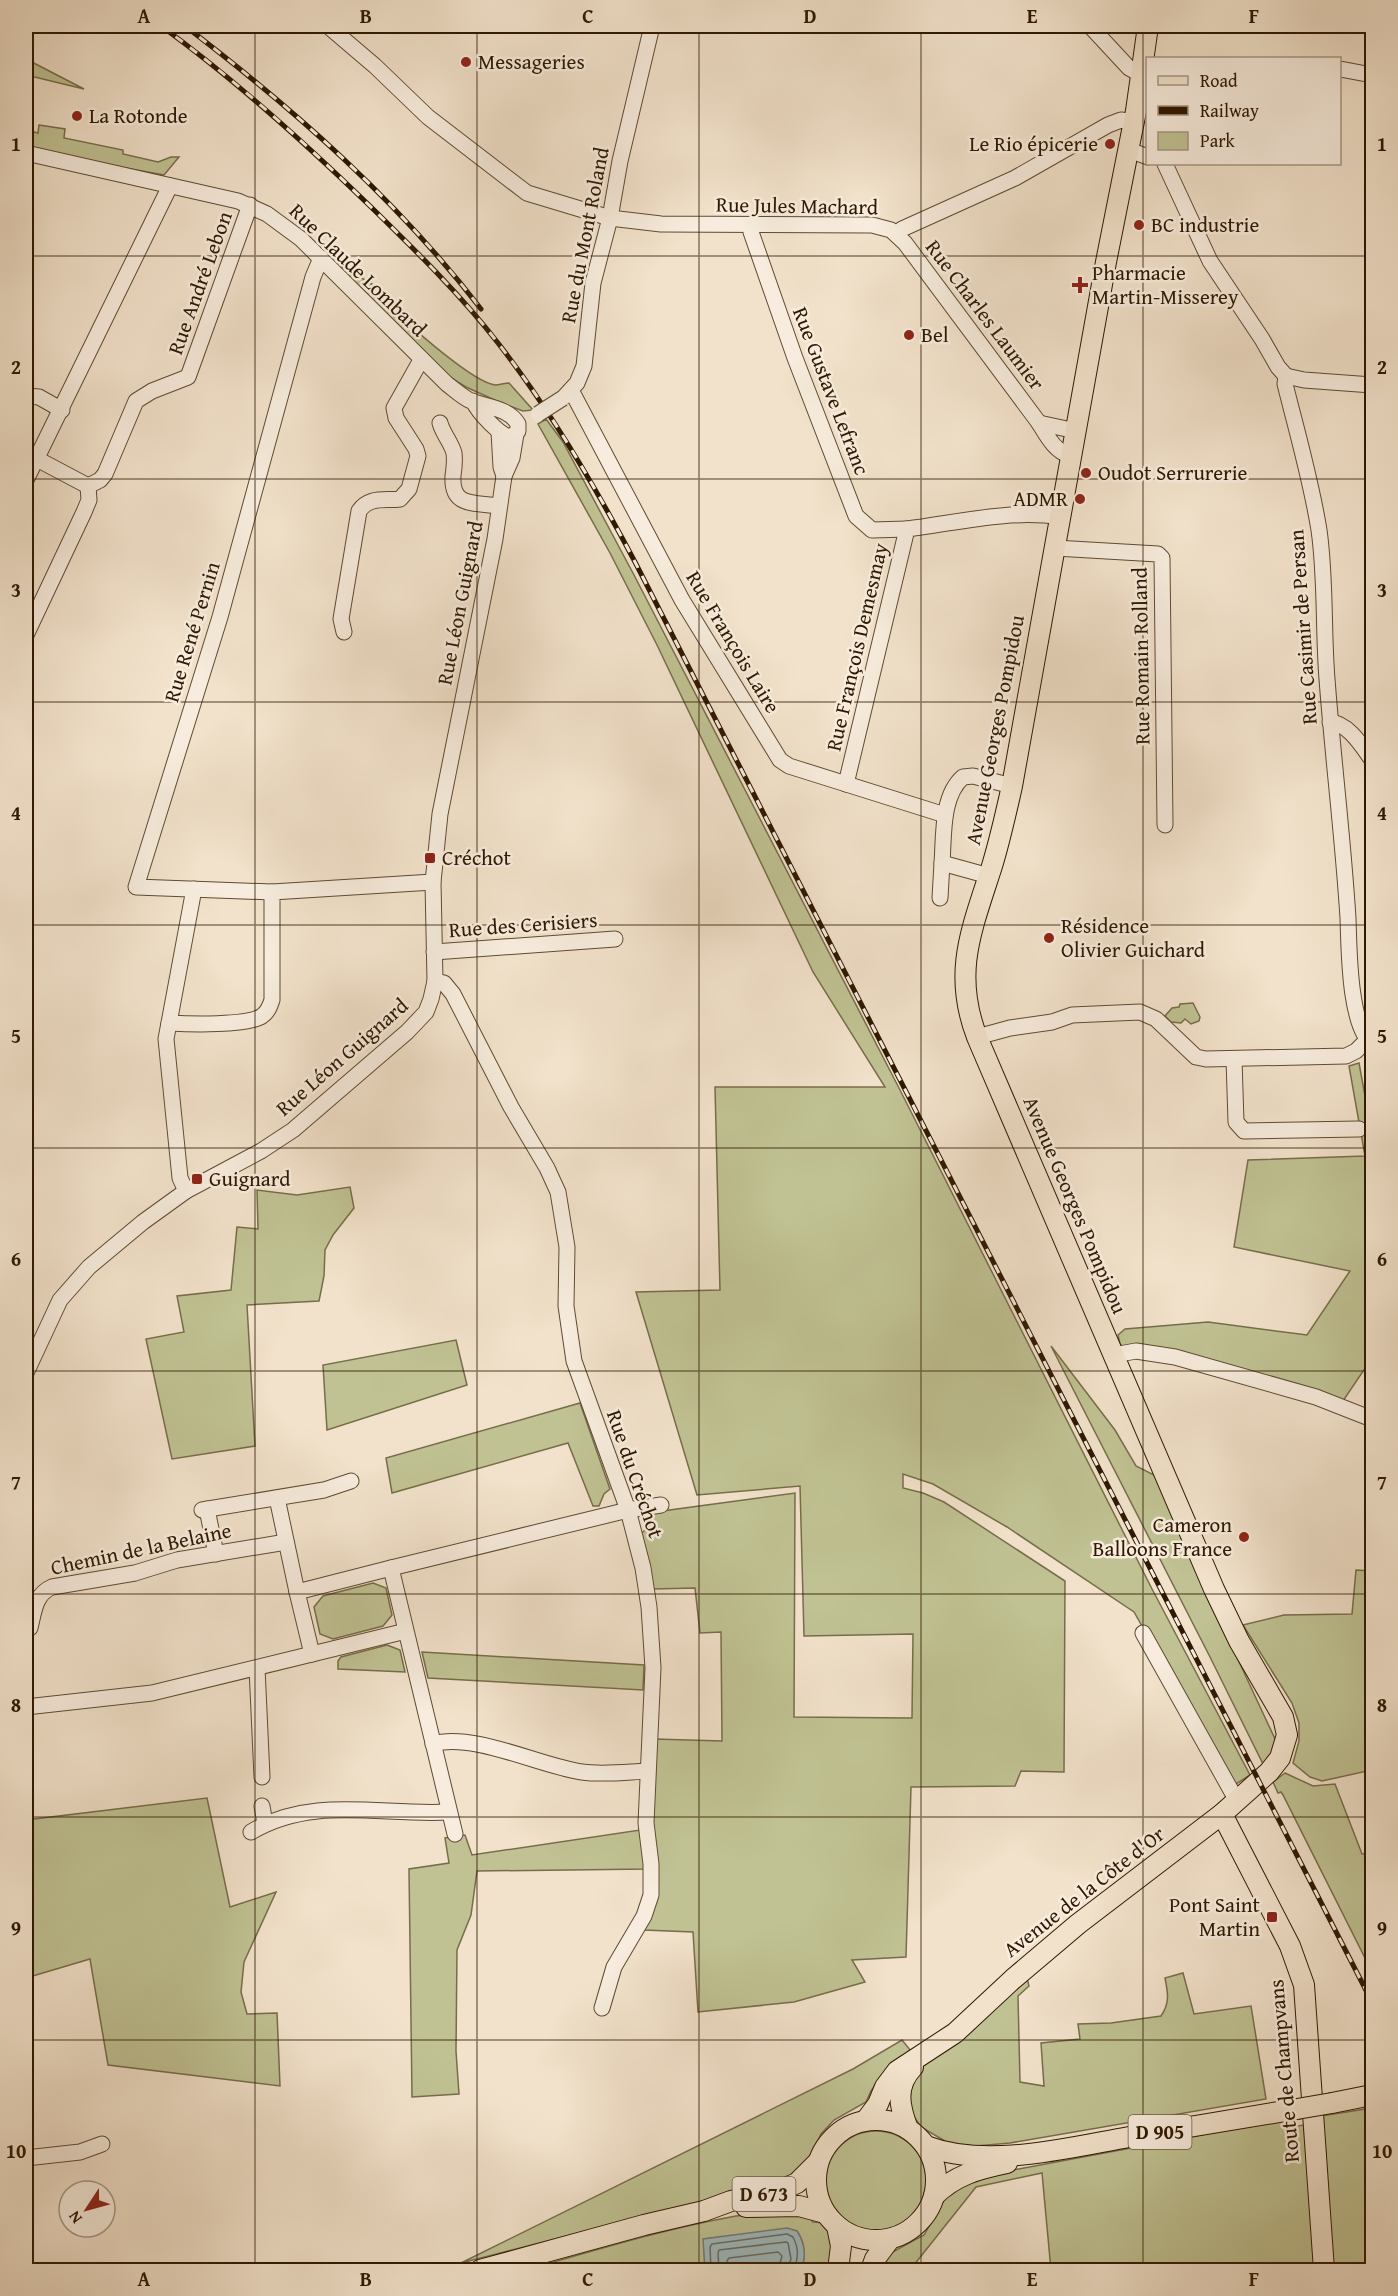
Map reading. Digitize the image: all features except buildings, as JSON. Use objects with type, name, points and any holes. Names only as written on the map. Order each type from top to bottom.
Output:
[{"type":"main road","name":"Avenue Georges Pompidou","points":[[1148,26],[1140,74],[1138,154],[1118,197],[1012,786],[989,876],[971,930],[966,960],[967,1002],[977,1037],[1223,1608],[1283,1717],[1287,1735],[1286,1742],[1280,1758],[1269,1772]]},
{"type":"main road","name":"Avenue de la Côte d'Or","points":[[866,2120],[897,2071],[955,2033],[1075,1926],[1229,1807],[1269,1772]]},
{"type":"main road","name":"Route de Champvans","points":[[1229,1807],[1290,1946],[1304,1985],[1324,2271]]},
{"type":"main road","name":"Avenue de la Côte d'Or","points":[[908,2129],[900,2101],[902,2085],[908,2073],[929,2050]]},
{"type":"main road","name":"D 905","points":[[926,2146],[961,2155],[1024,2155],[1372,2095]]},
{"type":"main road","points":[[831,2219],[850,2235],[866,2240],[890,2239],[913,2228],[930,2208],[934,2196],[936,2175],[926,2146],[908,2129],[884,2120],[866,2120],[839,2132],[826,2146],[818,2163],[816,2189],[841,2246],[838,2271]]},
{"type":"main road","name":"D 905","points":[[934,2196],[953,2180],[963,2175],[1007,2163],[1024,2155]]},
{"type":"main road","name":"D 673","points":[[480,2271],[789,2187],[805,2177],[818,2163]]},
{"type":"main road","name":"D 673","points":[[704,2211],[799,2206],[831,2219]]},
{"type":"main road","points":[[871,2271],[875,2259],[890,2239]]},
{"type":"street","name":"Rue Jules Machard","points":[[328,26],[375,66],[428,117],[527,193],[610,218],[671,225],[872,225],[897,234],[902,229],[1015,178],[1108,125],[1140,116]]},
{"type":"street","name":"Rue du Mont Roland","points":[[567,394],[577,383],[584,366],[593,283],[610,218],[620,161],[652,26]]},
{"type":"street","points":[[1090,26],[1129,68],[1140,74]]},
{"type":"street","points":[[1341,69],[1372,75]]},
{"type":"street","name":"Rue Claude Lombard","points":[[26,153],[250,205],[285,225],[447,384],[472,401],[483,403],[515,425]]},
{"type":"street","name":"Rue Casimir de Persan","points":[[1164,166],[1210,261],[1286,376],[1320,538],[1330,723],[1345,866],[1355,1004],[1359,1026],[1370,1042]]},
{"type":"street","points":[[26,480],[170,186]]},
{"type":"street","name":"Rue André Lebon","points":[[88,486],[100,480],[105,474],[136,401],[152,391],[188,377],[250,205]]},
{"type":"street","name":"Rue Gustave Lefranc","points":[[751,225],[751,232],[795,358],[856,516],[872,531],[907,529]]},
{"type":"street","name":"Rue Charles Laumier","points":[[897,234],[1058,450],[1071,456]]},
{"type":"street","name":"Rue René Pernin","points":[[321,258],[313,277],[220,617],[136,887],[272,892],[433,882]]},
{"type":"street","points":[[344,632],[341,620],[359,511],[363,505],[371,501],[400,499],[409,489],[418,456],[396,418],[394,408],[421,360]]},
{"type":"street","points":[[1286,376],[1304,380],[1372,385]]},
{"type":"street","points":[[499,431],[507,437],[515,425],[538,414],[567,394]]},
{"type":"street","name":"Rue François Laire","points":[[567,394],[682,600],[780,760],[789,766],[945,815]]},
{"type":"street","points":[[26,396],[39,397],[62,410]]},
{"type":"street","name":"Rue Claude Lombard","points":[[472,401],[477,410],[499,431]]},
{"type":"street","points":[[440,423],[453,452],[455,495],[465,501],[499,506]]},
{"type":"street","name":"Rue Charles Laumier","points":[[1039,423],[1076,431]]},
{"type":"street","name":"Rue Léon Guignard","points":[[26,1369],[53,1313],[78,1278],[126,1236],[186,1191],[261,1151],[293,1130],[426,1012],[435,981],[433,882],[440,814],[493,550],[504,476],[512,458],[515,425]]},
{"type":"street","name":"Rue Léon Guignard","points":[[499,431],[501,467],[504,476]]},
{"type":"street","points":[[26,635],[90,494],[88,486],[37,459]]},
{"type":"street","name":"Rue François Demesmay","points":[[846,784],[907,529],[997,517],[1034,515],[1060,517]]},
{"type":"street","name":"Rue Romain Rolland","points":[[1055,548],[1158,554],[1162,558],[1165,825]]},
{"type":"street","points":[[1330,723],[1337,723],[1345,728],[1372,760]]},
{"type":"street","points":[[940,898],[945,815],[955,787],[963,777],[973,776],[1012,786]]},
{"type":"street","points":[[942,863],[989,876]]},
{"type":"street","points":[[186,1191],[180,1178],[166,1039],[194,889]]},
{"type":"street","points":[[169,1023],[197,1024],[255,1019],[268,1010],[272,1000],[272,892]]},
{"type":"street","name":"Rue des Cerisiers","points":[[434,952],[615,939]]},
{"type":"street","name":"Rue du Créchot","points":[[435,981],[444,983],[453,994],[511,1107],[554,1180],[562,1209],[567,1247],[566,1306],[574,1361],[628,1510],[643,1568],[649,1607],[653,1668],[646,1823],[651,1864],[651,1895],[644,1916],[614,1967],[602,2008]]},
{"type":"street","points":[[977,1037],[1010,1028],[1052,1022],[1072,1015],[1140,1012],[1156,1019],[1196,1057],[1206,1059],[1346,1056],[1370,1042]]},
{"type":"street","points":[[1234,1059],[1236,1122],[1244,1131],[1359,1129]]},
{"type":"street","points":[[1114,1355],[1136,1351],[1175,1357],[1316,1397],[1349,1408],[1372,1419]]},
{"type":"street","points":[[216,1554],[205,1510],[324,1491],[351,1481]]},
{"type":"street","points":[[277,1498],[312,1654]]},
{"type":"street","points":[[297,1592],[628,1510],[661,1505]]},
{"type":"street","name":"Chemin de la Belaine","points":[[30,1628],[38,1598],[52,1587],[135,1573],[177,1560],[286,1542]]},
{"type":"street","points":[[391,1568],[455,1834]]},
{"type":"street","points":[[26,1707],[152,1693],[406,1631]]},
{"type":"street","points":[[1143,1633],[1229,1807]]},
{"type":"street","points":[[256,1668],[262,1778]]},
{"type":"street","points":[[433,1744],[451,1741],[501,1750],[583,1772],[647,1772]]},
{"type":"street","points":[[262,1806],[258,1828],[302,1812],[329,1809],[418,1814],[449,1812]]},
{"type":"street","points":[[26,2158],[80,2152],[102,2144]]},
{"type":"green space","points":[[26,59],[84,89],[26,75]]},
{"type":"green space","points":[[39,125],[65,129],[64,138],[123,150],[123,154],[158,162],[171,157],[179,157],[164,175],[26,150],[26,130],[38,133]]},
{"type":"green space","points":[[336,263],[372,284],[368,288],[449,358],[483,381],[495,385],[509,383],[533,410],[523,411],[499,402],[466,387],[443,373]]},
{"type":"green space","points":[[546,419],[563,442],[634,575],[899,1088],[1151,1587],[1250,1775],[1233,1786],[1134,1612],[1007,1527],[933,1484],[903,1474],[903,1488],[944,1502],[1065,1581],[1064,1772],[1021,1771],[1015,1786],[911,1787],[906,1957],[852,1960],[865,1982],[794,2002],[698,2012],[693,1932],[644,1930],[655,1739],[722,1741],[721,1632],[700,1633],[695,1588],[652,1589],[639,1535],[649,1527],[655,1512],[795,1493],[794,1717],[912,1718],[913,1634],[804,1636],[800,1486],[697,1495],[636,1292],[720,1290],[715,1087],[885,1087],[813,972],[657,645],[610,553],[538,424]]},
{"type":"green space","points":[[1193,1003],[1200,1017],[1199,1021],[1191,1024],[1185,1019],[1181,1023],[1171,1022],[1165,1016],[1172,1008],[1179,1007],[1180,1004]]},
{"type":"green space","points":[[1359,1063],[1369,1118],[1372,1119],[1372,1358],[1343,1401],[1123,1347],[1118,1335],[1125,1329],[1208,1322],[1307,1335],[1350,1271],[1234,1247],[1248,1160],[1365,1156],[1349,1066]]},
{"type":"green space","points":[[350,1187],[354,1208],[333,1235],[325,1250],[324,1276],[319,1301],[247,1305],[255,1446],[172,1459],[146,1339],[184,1332],[177,1296],[231,1290],[237,1227],[258,1229],[257,1190],[297,1195]]},
{"type":"green space","points":[[456,1340],[467,1385],[327,1430],[323,1365]]},
{"type":"green space","points":[[1051,1346],[1115,1430],[1136,1466],[1156,1476],[1199,1576],[1276,1741],[1268,1762],[1264,1766],[1210,1657]]},
{"type":"green space","points":[[580,1403],[610,1489],[604,1494],[599,1506],[593,1506],[568,1443],[392,1493],[386,1458]]},
{"type":"green space","points":[[1356,1570],[1372,1571],[1372,1770],[1322,1781],[1310,1777],[1293,1763],[1299,1741],[1299,1723],[1292,1703],[1243,1625],[1284,1615],[1352,1614]]},
{"type":"green space","points":[[373,1583],[386,1588],[392,1615],[383,1626],[333,1639],[320,1634],[314,1607],[323,1596]]},
{"type":"green space","points":[[387,1645],[400,1650],[405,1672],[338,1669],[338,1661],[341,1657]]},
{"type":"green space","points":[[422,1652],[644,1665],[643,1690],[428,1678]]},
{"type":"green space","points":[[1285,1773],[1313,1786],[1335,1784],[1362,1854],[1372,1853],[1372,1972],[1283,1795],[1281,1792],[1278,1793],[1273,1782]]},
{"type":"green space","points":[[207,1798],[230,1907],[276,1892],[244,1962],[241,1992],[247,2014],[277,2013],[280,2086],[108,2065],[90,1959],[26,1978],[26,1820]]},
{"type":"green space","points":[[640,1830],[648,1869],[477,1871],[471,1915],[457,1950],[456,2051],[459,2094],[412,2097],[409,1869],[449,1863],[445,1838],[465,1835],[472,1855]]},
{"type":"green space","points":[[1183,1973],[1194,2014],[1251,2006],[1266,2099],[1010,2143],[976,2146],[950,2144],[921,2127],[911,2112],[908,2090],[922,2066],[1027,1978],[1029,1986],[1018,1996],[1020,2082],[1044,2086],[1041,2043],[1080,2039],[1078,2024],[1111,2023],[1161,2016],[1168,1998],[1165,1978]]},
{"type":"green space","points":[[902,2040],[911,2051],[891,2063],[866,2102],[834,2120],[821,2134],[809,2159],[783,2181],[461,2263],[853,2069]]},
{"type":"green space","points":[[1372,2108],[1372,2270],[1332,2270],[1325,2142],[1321,2116]]},
{"type":"green space","points":[[1287,2119],[1289,2127],[1304,2125],[1315,2270],[1051,2270],[1042,2173],[976,2187],[910,2270],[879,2270],[887,2255],[924,2235],[947,2195],[981,2176]]},
{"type":"green space","points":[[876,2131],[895,2135],[912,2145],[922,2162],[926,2181],[922,2200],[912,2217],[895,2227],[876,2231],[857,2227],[840,2217],[830,2200],[826,2181],[830,2162],[840,2145],[857,2135]]},
{"type":"green space","points":[[742,2215],[808,2216],[813,2222],[825,2223],[832,2243],[829,2270],[800,2270],[804,2261],[804,2250],[797,2231],[704,2239],[705,2270],[526,2270],[630,2240],[709,2221]]},
{"type":"water","points":[[787,2228],[797,2231],[802,2240],[804,2256],[800,2270],[705,2270],[703,2239]]},
{"type":"railway","points":[[161,26],[243,90],[295,136],[437,273],[498,343],[536,395],[571,450],[635,562],[1372,2002]]},
{"type":"railway","points":[[185,26],[304,123],[379,193],[415,230],[481,309]]},
{"type":"place","name":"Messageries","points":[[466,62]]},
{"type":"place","name":"La Rotonde","points":[[77,116]]},
{"type":"place","name":"Le Rio épicerie","points":[[1110,144]]},
{"type":"place","name":"BC industrie","points":[[1139,225]]},
{"type":"place","name":"Pharmacie Martin-Misserey","points":[[1080,285]]},
{"type":"place","name":"Bel","points":[[909,335]]},
{"type":"place","name":"Oudot Serrurerie","points":[[1086,473]]},
{"type":"place","name":"ADMR","points":[[1080,499]]},
{"type":"place","name":"Créchot","points":[[430,858]]},
{"type":"place","name":"Résidence Olivier Guichard","points":[[1049,938]]},
{"type":"place","name":"Guignard","points":[[197,1179]]},
{"type":"place","name":"Cameron Balloons France","points":[[1244,1537]]},
{"type":"place","name":"Pont Saint Martin","points":[[1272,1917]]}]
